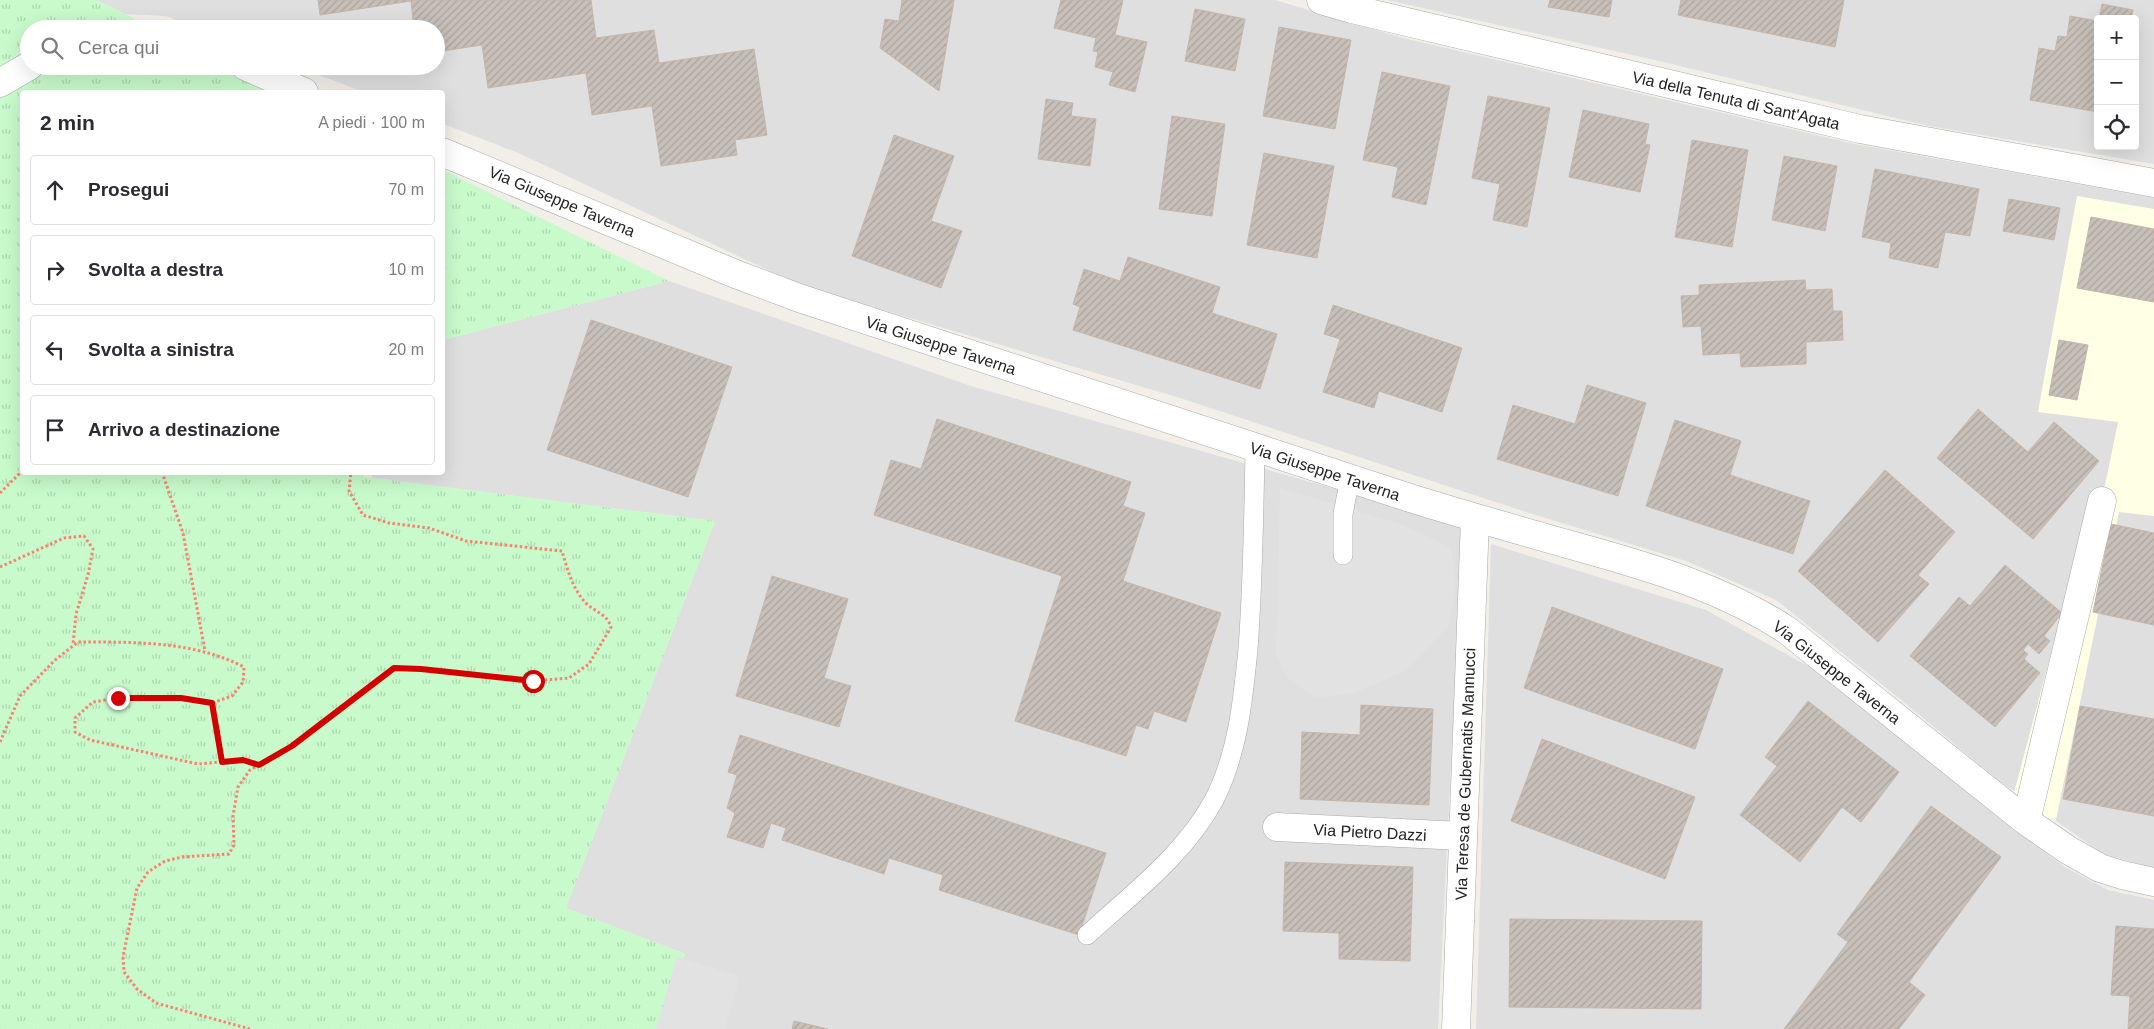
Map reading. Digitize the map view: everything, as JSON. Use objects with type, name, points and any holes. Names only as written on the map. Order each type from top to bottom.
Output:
[{"type":"street","name":"Via della Tenuta di Sant'Agata","points":[[1321,0],[1352,9],[1860,129],[2154,183]]},
{"type":"street","points":[[0,83],[20,71]]},
{"type":"street","points":[[265,75],[299,90]]},
{"type":"street","name":"Via Giuseppe Taverna","points":[[445,153],[738,275],[800,298],[1475,519],[1662,572],[1710,590],[1763,616],[1794,636],[2026,821],[2068,850],[2100,868],[2154,882]]},
{"type":"street","points":[[2026,821],[2102,501]]},
{"type":"street","name":"Via Teresa de Gubernatis Mannucci","points":[[1456,1029],[1475,519]]},
{"type":"street","name":"Via Pietro Dazzi","points":[[1277,827],[1462,836]]},
{"type":"lane","points":[[1087,935],[1183,844],[1214,799],[1229,761],[1237,735],[1248,648],[1255,448]]},
{"type":"lane","points":[[1343,555],[1343,514],[1350,478]]},
{"type":"path","points":[[0,493],[20,473]]},
{"type":"path","points":[[163,475],[183,532],[205,652]]},
{"type":"path","points":[[250,1029],[156,1003],[137,989],[124,972],[123,957],[137,888],[148,872],[165,862],[182,857],[229,854],[234,845],[233,816],[238,787],[250,770],[292,746],[394,668],[421,669],[533,681],[569,678],[589,664],[611,627],[608,618],[584,602],[570,579],[562,551],[466,541],[429,528],[389,523],[363,515],[349,491],[351,475]]},
{"type":"path","points":[[0,567],[64,538],[84,536],[93,549],[88,575],[76,614],[73,646]]},
{"type":"path","points":[[0,742],[20,696],[54,661],[78,642],[130,642],[205,652],[224,657],[244,667],[243,682],[232,696],[212,703],[181,698],[118,698],[93,702],[75,718],[74,732],[90,740],[198,764],[243,760],[259,765]]},
{"type":"path","points":[[212,703],[222,762]]},
{"type":"shaded area","points":[[96,0],[1275,0],[1403,38],[1855,144],[2154,198],[2154,868],[2103,854],[1997,779],[1776,600],[1686,561],[1526,512],[1180,398],[802,286],[516,152],[445,125],[445,90],[358,90],[319,75],[445,75],[445,20],[176,20],[166,16],[125,14]]},
{"type":"shaded area","points":[[1387,0],[2154,0],[2154,164],[1929,126],[1659,61]]},
{"type":"shaded area","points":[[2077,196],[2154,209],[2154,516],[2119,512],[2056,820],[2010,808],[2092,499],[2102,500],[2118,422],[2038,412]]},
{"type":"shaded area","points":[[669,281],[971,386],[1463,525],[1438,1029],[660,1029],[685,954],[566,908],[715,521],[372,478],[371,475],[445,475],[445,339]]},
{"type":"shaded area","points":[[1280,488],[1403,525],[1451,548],[1456,585],[1449,626],[1405,671],[1354,693],[1315,698],[1288,678],[1276,654]]},
{"type":"shaded area","points":[[1491,544],[1706,610],[1817,671],[2063,866],[2108,890],[2154,900],[2154,1029],[1476,1029]]},
{"type":"shaded area","points":[[677,957],[740,976],[725,1029],[656,1029]]},
{"type":"green space","points":[[0,0],[96,0],[137,20],[20,20],[20,75],[250,75],[281,90],[20,90],[20,475],[364,475],[364,477],[715,521],[566,908],[685,954],[660,1029],[0,1029]]},
{"type":"green space","points":[[445,171],[669,281],[445,339]]},
{"type":"building","points":[[318,0],[591,0],[596,38],[654,30],[659,63],[754,49],[767,135],[735,140],[737,155],[661,166],[652,106],[592,115],[586,73],[488,88],[482,45],[445,51],[445,20],[413,20],[411,1],[320,15]]},
{"type":"building","points":[[902,0],[954,0],[939,91],[880,48],[885,19],[899,21]]},
{"type":"building","points":[[1061,0],[1123,0],[1115,35],[1147,42],[1135,92],[1109,85],[1113,72],[1095,67],[1098,52],[1093,51],[1096,38],[1054,28]]},
{"type":"building","points":[[1550,0],[1612,0],[1609,17],[1548,7]]},
{"type":"building","points":[[1681,0],[1844,0],[1835,47],[1678,15]]},
{"type":"building","points":[[2102,4],[2133,10],[2132,15],[2100,15]]},
{"type":"building","points":[[1195,9],[1245,19],[1235,71],[1185,61]]},
{"type":"building","points":[[2070,16],[2094,20],[2094,111],[2030,100],[2039,48],[2055,51],[2058,36],[2067,37]]},
{"type":"building","points":[[1279,27],[1351,40],[1335,129],[1263,116]]},
{"type":"building","points":[[1382,72],[1450,86],[1426,205],[1392,197],[1398,167],[1363,160]]},
{"type":"building","points":[[1488,96],[1550,108],[1527,227],[1493,220],[1500,184],[1472,178]]},
{"type":"building","points":[[1046,99],[1073,103],[1071,116],[1096,119],[1090,166],[1038,159]]},
{"type":"building","points":[[1583,110],[1649,124],[1645,144],[1650,145],[1640,192],[1569,177]]},
{"type":"building","points":[[1172,116],[1225,124],[1212,216],[1159,209]]},
{"type":"building","points":[[894,135],[954,156],[931,221],[962,231],[941,288],[852,256]]},
{"type":"building","points":[[1692,140],[1748,150],[1732,247],[1675,237]]},
{"type":"building","points":[[1264,153],[1334,166],[1317,258],[1247,245]]},
{"type":"building","points":[[1784,156],[1837,166],[1825,231],[1772,220]]},
{"type":"building","points":[[1875,169],[1979,189],[1970,236],[1945,232],[1938,268],[1889,258],[1891,243],[1862,237]]},
{"type":"building","points":[[2009,199],[2060,208],[2054,240],[2003,231]]},
{"type":"building","points":[[2091,217],[2154,229],[2154,302],[2077,288]]},
{"type":"building","points":[[1128,257],[1220,287],[1212,313],[1277,334],[1260,389],[1073,330],[1080,307],[1073,304],[1084,269],[1120,281]]},
{"type":"building","points":[[1805,280],[1806,290],[1832,289],[1833,311],[1842,311],[1843,340],[1806,342],[1806,364],[1741,367],[1740,353],[1703,355],[1701,326],[1683,327],[1681,296],[1699,295],[1699,285]]},
{"type":"building","points":[[1333,305],[1462,348],[1442,412],[1379,391],[1374,408],[1323,392],[1340,339],[1324,334]]},
{"type":"building","points":[[591,320],[732,367],[688,497],[547,450]]},
{"type":"building","points":[[2059,340],[2088,345],[2077,400],[2049,395]]},
{"type":"building","points":[[1587,385],[1646,403],[1618,496],[1497,459],[1513,405],[1575,424]]},
{"type":"building","points":[[1978,409],[2028,452],[2054,422],[2099,461],[2033,539],[1937,458]]},
{"type":"building","points":[[937,419],[1131,482],[1123,506],[1145,513],[1123,581],[1221,613],[1186,722],[1154,711],[1148,729],[1136,725],[1126,756],[1015,721],[1062,576],[874,515],[891,460],[921,469]]},
{"type":"building","points":[[1675,420],[1741,441],[1730,475],[1810,501],[1793,554],[1646,506]]},
{"type":"building","points":[[1885,470],[1955,532],[1918,575],[1929,584],[1878,642],[1798,571]]},
{"type":"building","points":[[2111,524],[2154,533],[2154,625],[2093,612]]},
{"type":"building","points":[[2005,565],[2062,613],[2044,636],[2050,641],[2039,654],[2028,644],[2023,650],[2028,654],[2024,659],[2040,673],[1995,727],[1910,656],[1959,597],[1970,606]]},
{"type":"building","points":[[772,576],[848,599],[824,678],[851,686],[839,727],[736,696]]},
{"type":"building","points":[[1552,607],[1723,669],[1695,749],[1524,688]]},
{"type":"building","points":[[1808,701],[1899,772],[1861,822],[1842,807],[1800,862],[1740,815],[1777,766],[1765,757]]},
{"type":"building","points":[[1361,705],[1433,709],[1429,805],[1300,799],[1302,732],[1360,735]]},
{"type":"building","points":[[2080,706],[2154,719],[2154,816],[2063,799]]},
{"type":"building","points":[[740,735],[1106,853],[1079,935],[939,890],[943,875],[889,858],[884,874],[782,840],[786,828],[771,823],[763,848],[727,837],[735,813],[727,808],[737,775],[728,772]]},
{"type":"building","points":[[1542,739],[1695,797],[1665,879],[1511,821]]},
{"type":"building","points":[[1931,806],[2001,857],[1909,982],[1925,995],[1899,1029],[1784,1029],[1848,942],[1837,934]]},
{"type":"building","points":[[1285,862],[1413,867],[1410,961],[1339,959],[1339,933],[1283,931]]},
{"type":"building","points":[[1510,919],[1702,921],[1701,1009],[1509,1007]]},
{"type":"building","points":[[2116,926],[2154,929],[2154,1029],[2128,1029],[2130,996],[2111,995]]},
{"type":"building","points":[[794,1021],[828,1029],[792,1029]]},
{"type":"route","points":[[118,698],[181,698],[212,703],[222,762],[243,760],[259,765],[292,746],[394,668],[421,669],[533,681]]}]
